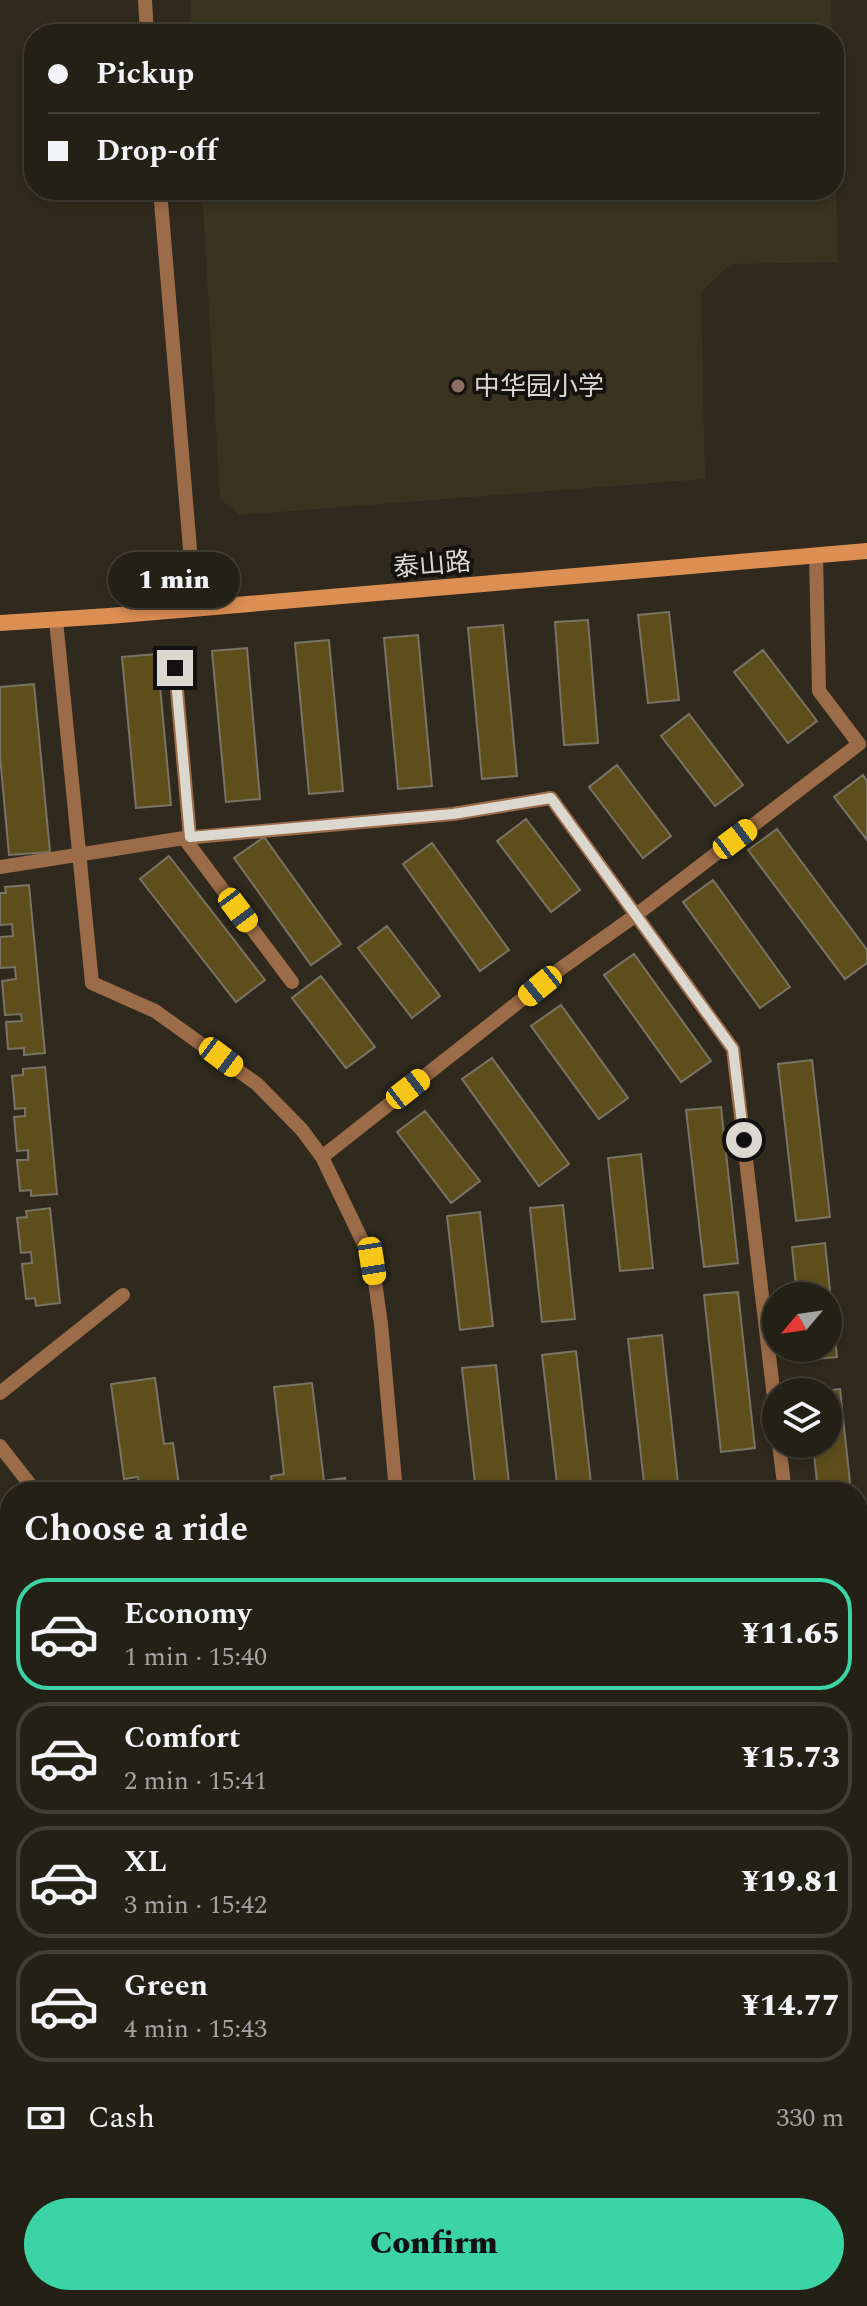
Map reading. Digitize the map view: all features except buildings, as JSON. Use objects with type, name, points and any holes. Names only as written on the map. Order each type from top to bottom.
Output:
[{"type":"street","points":[[145,0],[146,24]]},
{"type":"street","points":[[161,200],[195,609]]},
{"type":"street","name":"泰山路","points":[[0,623],[867,551]]},
{"type":"street","points":[[322,1157],[563,967],[859,744],[819,691],[816,555]]},
{"type":"street","points":[[56,620],[92,983],[155,1011],[257,1084],[302,1130],[322,1157],[372,1261],[395,1482]]},
{"type":"street","points":[[175,668],[187,838],[292,982]]},
{"type":"street","points":[[0,867],[187,838],[453,814],[551,798],[733,1049],[772,1378]]},
{"type":"street","points":[[0,1393],[123,1295]]},
{"type":"street","points":[[0,1446],[28,1482]]},
{"type":"street","points":[[781,1458],[784,1482]]},
{"type":"shaded area","points":[[190,0],[831,0],[832,24],[191,24]]},
{"type":"shaded area","name":"中华园小学","points":[[203,200],[836,200],[838,262],[731,264],[701,292],[705,479],[240,515],[220,499]]},
{"type":"place","name":"中华园小学","points":[[458,386]]},
{"type":"route","points":[[175,668],[190,837],[453,814],[551,798],[733,1049],[744,1140]]}]
